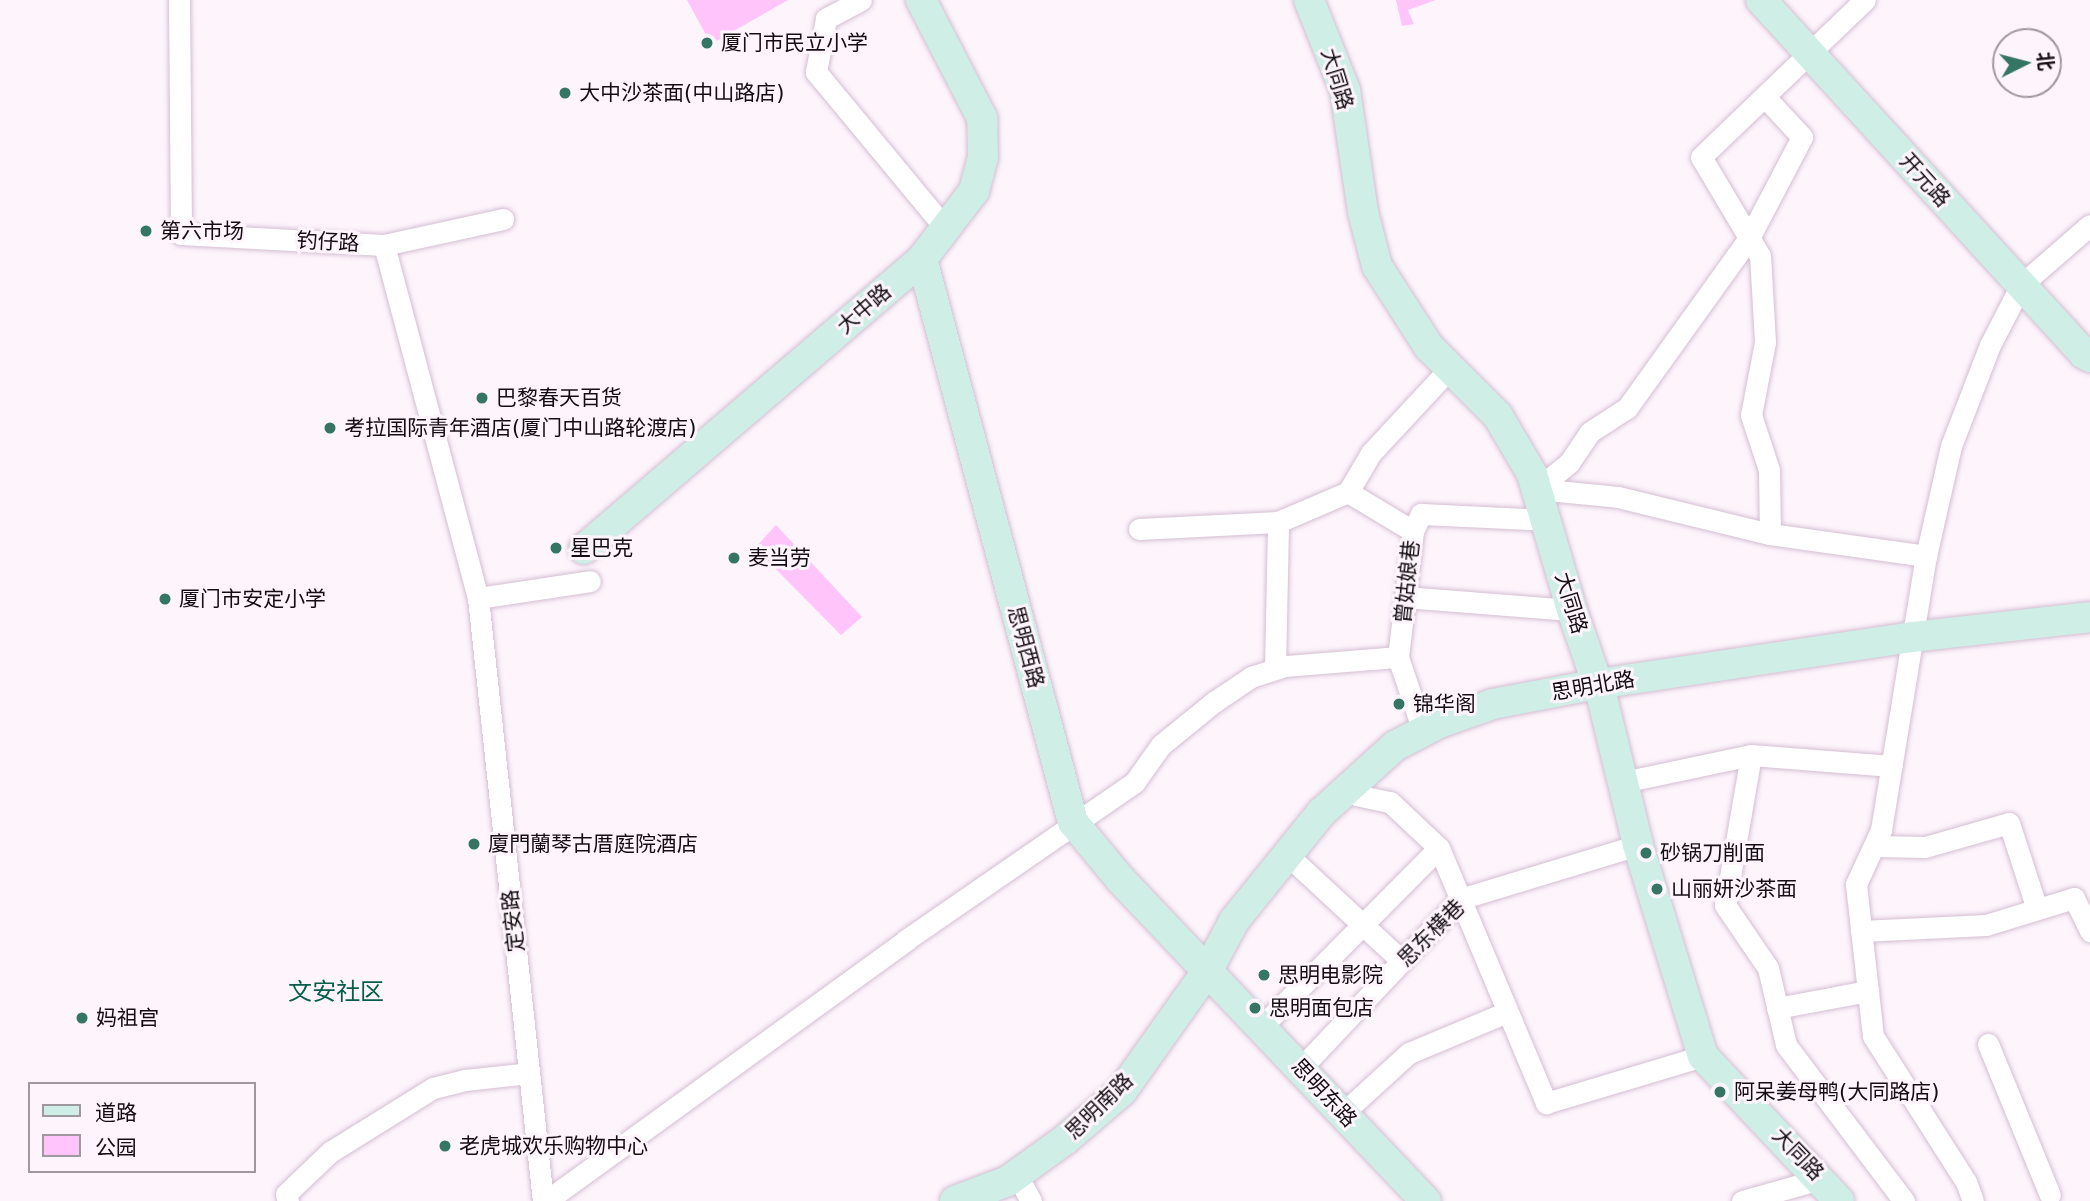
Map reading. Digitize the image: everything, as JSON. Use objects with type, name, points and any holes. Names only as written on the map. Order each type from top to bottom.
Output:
[{"type":"street","name":"钓仔路","points":[[179,0],[181,234],[384,245],[478,598]]},
{"type":"street","points":[[861,0],[826,19],[816,72],[945,228]]},
{"type":"street","name":"大中路","points":[[584,549],[922,259],[974,191],[983,157],[982,118],[921,0]]},
{"type":"street","name":"大同路","points":[[1309,0],[1345,90],[1363,212],[1377,266],[1429,347],[1498,416],[1532,474],[1572,610],[1600,691],[1638,845],[1703,1056],[1830,1190]]},
{"type":"street","name":"开元路","points":[[1761,0],[2084,354],[2090,357]]},
{"type":"street","points":[[1770,534],[1769,470],[1751,415],[1765,342],[1760,256],[1702,157],[1865,0]]},
{"type":"street","points":[[1537,489],[1569,463],[1590,432],[1627,408],[1749,237],[1802,137],[1765,97]]},
{"type":"street","points":[[384,245],[503,219]]},
{"type":"street","points":[[1973,1201],[1966,1182],[1873,1036],[1856,884],[1881,830],[1926,556],[1951,446],[1990,345],[2021,285],[2090,225]]},
{"type":"street","name":"思明西路","points":[[922,259],[1073,822],[1121,880],[1216,977]]},
{"type":"street","points":[[1139,529],[1278,522],[1348,492],[1371,453],[1450,368]]},
{"type":"street","points":[[1537,489],[1618,497],[1770,534],[1926,556]]},
{"type":"street","points":[[1348,492],[1413,531]]},
{"type":"street","name":"曾姑娘巷","points":[[1423,731],[1398,657],[1413,531],[1421,514],[1546,520]]},
{"type":"street","points":[[1275,669],[1278,522]]},
{"type":"street","points":[[478,598],[590,581]]},
{"type":"street","points":[[1406,597],[1572,610]]},
{"type":"street","name":"定安路","points":[[478,598],[545,1201]]},
{"type":"street","name":"思明北路","points":[[1216,977],[1234,921],[1321,813],[1395,746],[1423,731],[1493,704],[1600,691],[2090,617]]},
{"type":"street","name":"思明北路","points":[[1912,644],[2090,633]]},
{"type":"street","points":[[545,1201],[895,947],[1073,822],[1134,783],[1161,745],[1214,702],[1251,677],[1275,669],[1398,657]]},
{"type":"street","name":"思明北路","points":[[1216,977],[1238,940],[1295,862],[1356,795],[1390,765],[1468,726],[1600,691]]},
{"type":"street","points":[[1623,782],[1751,755],[1892,765]]},
{"type":"street","points":[[1751,755],[1725,905],[1768,968],[1786,1045],[1904,1201]]},
{"type":"street","points":[[1356,795],[1390,802],[1438,848],[1546,1103],[1703,1056]]},
{"type":"street","points":[[1874,846],[1925,847],[2009,823],[2037,909]]},
{"type":"street","name":"思东横巷","points":[[1301,1068],[1460,899],[1638,845]]},
{"type":"street","points":[[1262,1026],[1438,848]]},
{"type":"street","points":[[1295,862],[1402,961]]},
{"type":"street","points":[[1861,931],[1986,925],[2074,898],[2090,931]]},
{"type":"street","name":"思明东路","points":[[1216,977],[1426,1201]]},
{"type":"street","name":"思明南路","points":[[989,1201],[1027,1194],[1130,1103],[1216,977]]},
{"type":"street","name":"思明南路","points":[[955,1201],[1008,1181],[1066,1139],[1122,1091],[1216,977]]},
{"type":"street","points":[[1777,1008],[1868,991]]},
{"type":"street","points":[[1343,1113],[1409,1053],[1507,1012]]},
{"type":"street","points":[[1988,1044],[2050,1199]]},
{"type":"street","points":[[288,1201],[286,1194],[330,1152],[433,1088],[465,1080],[529,1073]]},
{"type":"street","points":[[1742,1201],[1830,1190]]},
{"type":"green space","points":[[687,0],[788,0],[711,44]]},
{"type":"green space","points":[[1396,0],[1436,0],[1408,10],[1414,24],[1402,26]]},
{"type":"green space","points":[[776,525],[862,617],[841,635],[755,548]]},
{"type":"place","name":"厦门市民立小学","points":[[707,43]]},
{"type":"place","name":"大中沙茶面(中山路店)","points":[[565,93]]},
{"type":"place","name":"第六市场","points":[[146,231]]},
{"type":"place","name":"巴黎春天百货","points":[[482,398]]},
{"type":"place","name":"考拉国际青年酒店(厦门中山路轮渡店)","points":[[330,428]]},
{"type":"place","name":"星巴克","points":[[556,548]]},
{"type":"place","name":"麦当劳","points":[[734,558]]},
{"type":"place","name":"厦门市安定小学","points":[[165,599]]},
{"type":"place","name":"锦华阁","points":[[1399,704]]},
{"type":"place","name":"廈門蘭琴古厝庭院酒店","points":[[474,844]]},
{"type":"place","name":"砂锅刀削面","points":[[1646,853]]},
{"type":"place","name":"山丽妍沙茶面","points":[[1657,889]]},
{"type":"place","name":"思明电影院","points":[[1264,975]]},
{"type":"place","name":"思明面包店","points":[[1255,1008]]},
{"type":"place","name":"妈祖宫","points":[[82,1018]]},
{"type":"place","name":"阿呆姜母鸭(大同路店)","points":[[1720,1092]]},
{"type":"place","name":"老虎城欢乐购物中心","points":[[445,1146]]},
{"type":"district","name":"文安社区","points":[[336,993]]}]
